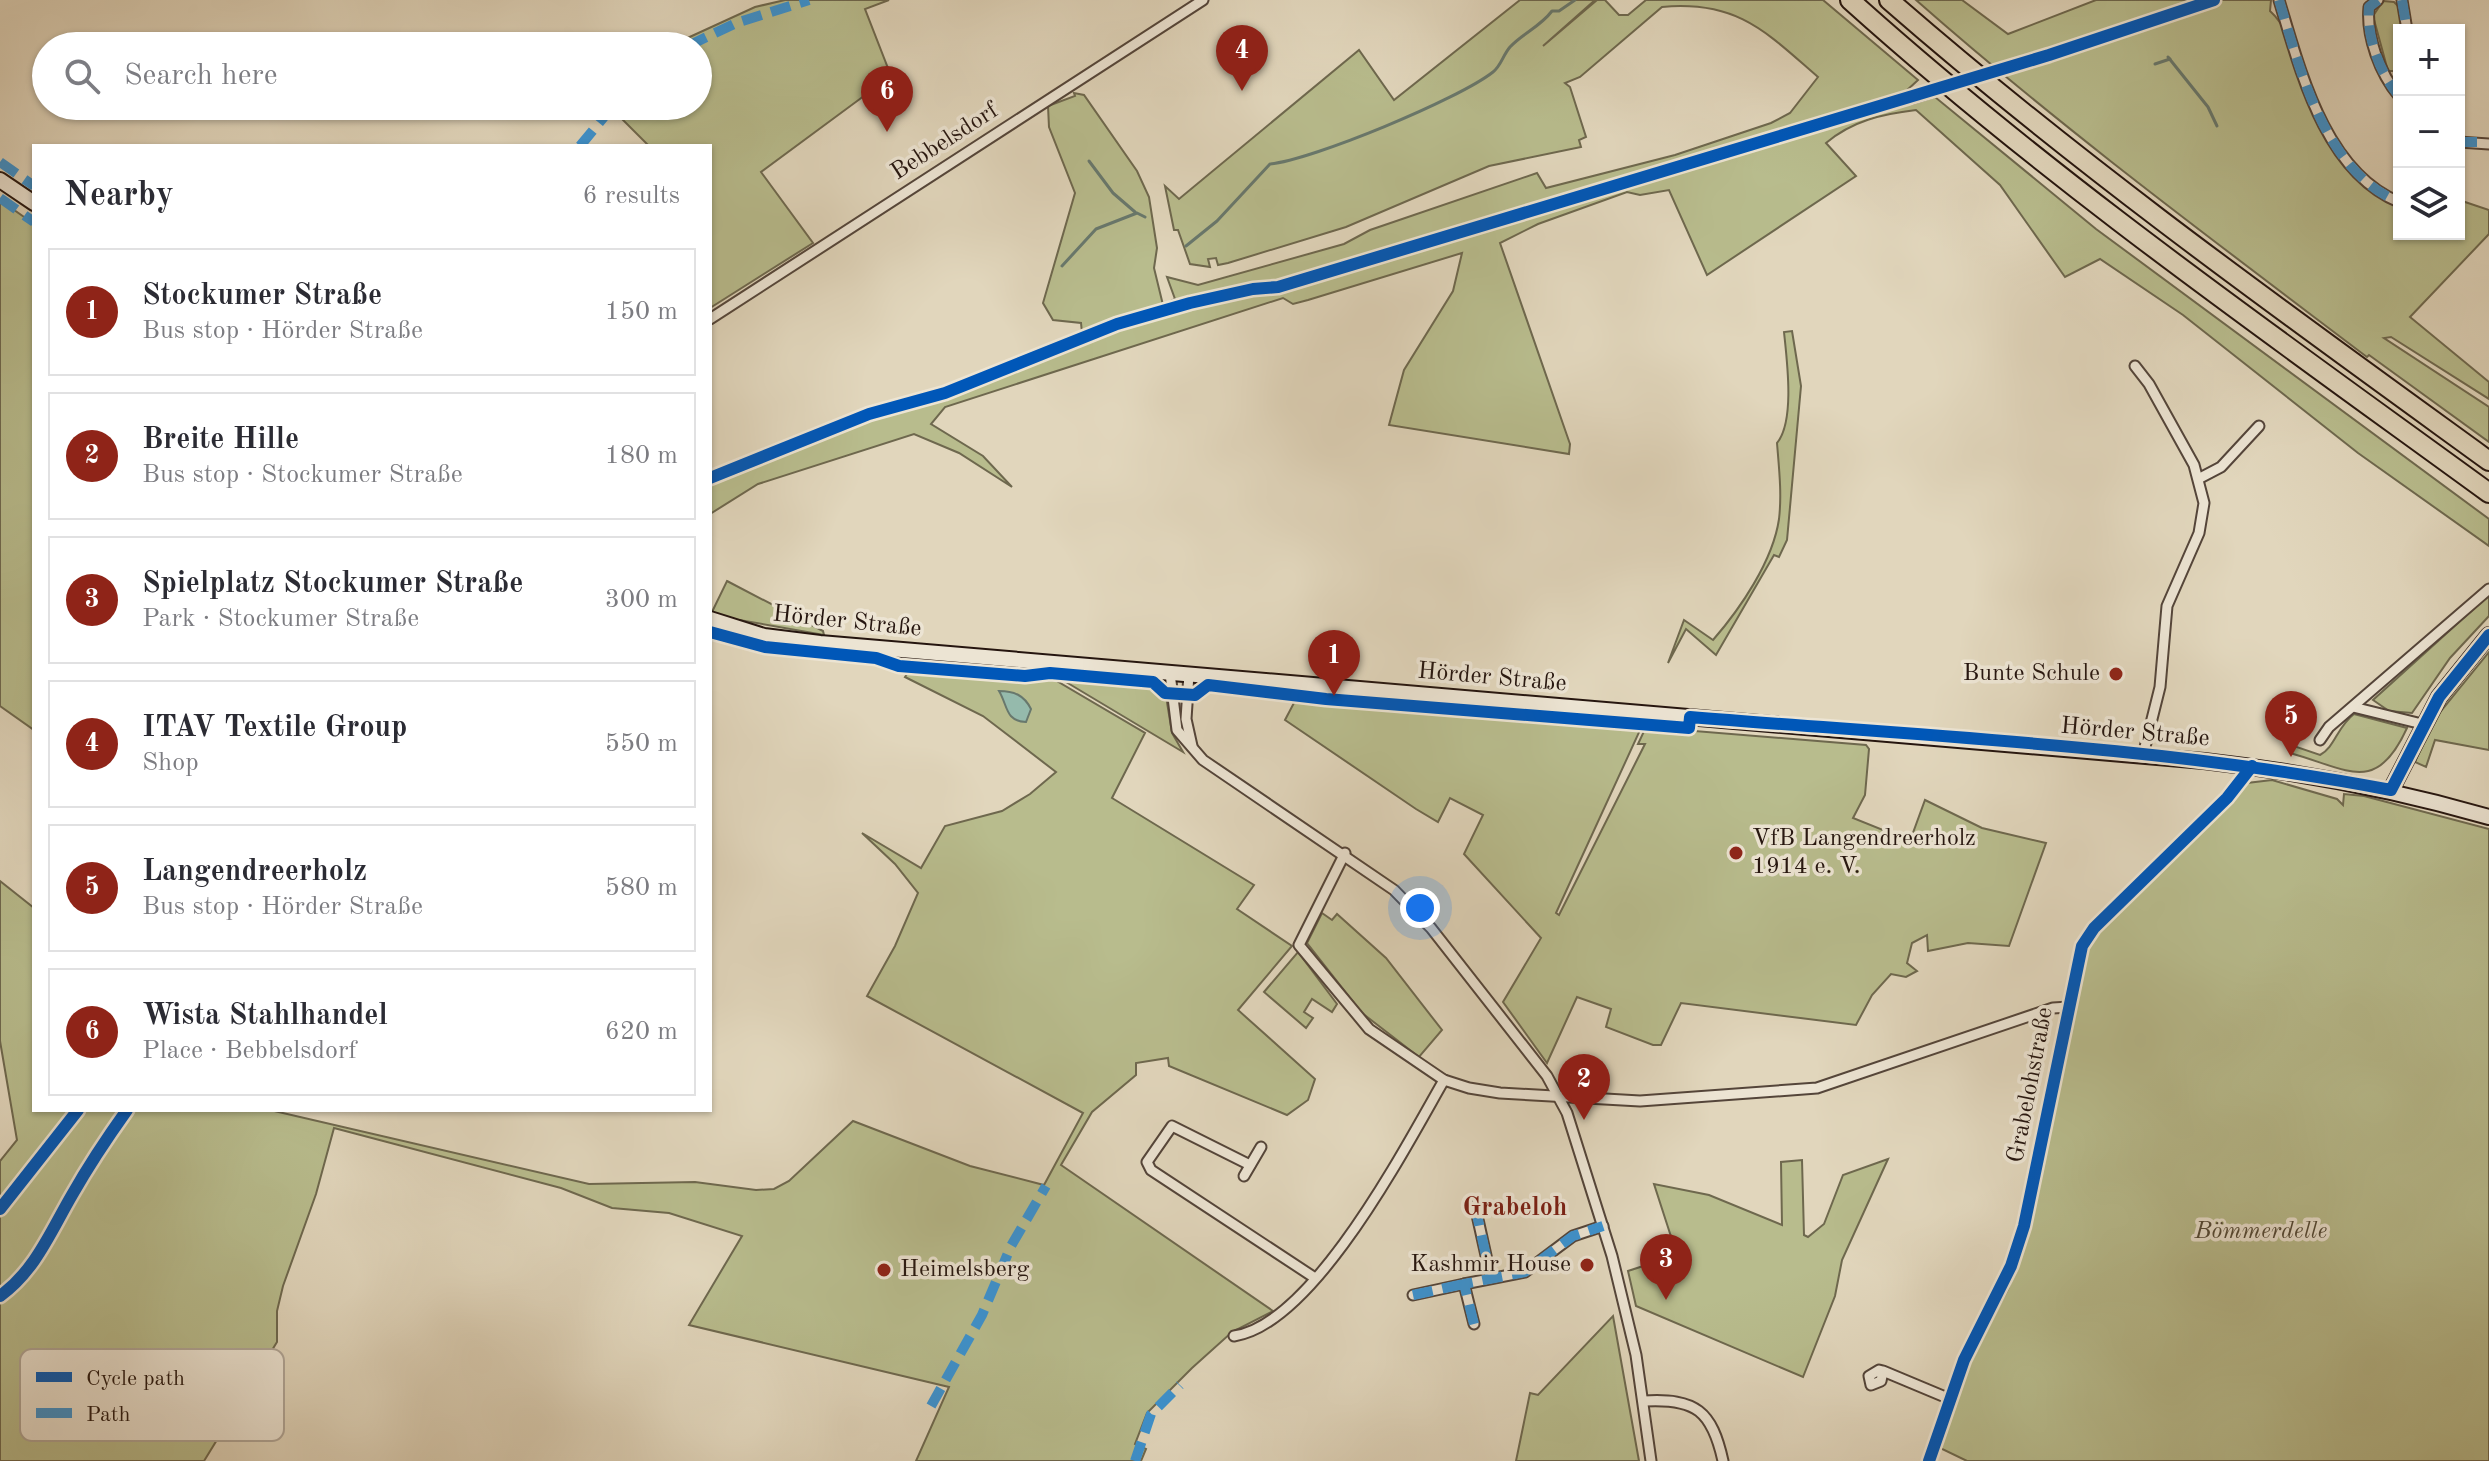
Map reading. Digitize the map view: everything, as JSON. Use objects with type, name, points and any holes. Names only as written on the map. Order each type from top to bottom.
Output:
[{"type":"highway","points":[[1850,0],[2006,133],[2118,220],[2489,493]]},
{"type":"highway","points":[[1889,0],[2021,112],[2132,199],[2489,461]]},
{"type":"main road","points":[[0,180],[32,202]]},
{"type":"main road","name":"Hörder Straße","points":[[712,620],[751,633],[792,640],[2252,766],[2391,790],[2489,817]]},
{"type":"main road","points":[[2391,790],[2422,724],[2457,671],[2489,635]]},
{"type":"street","name":"Bebbelsdorf","points":[[712,318],[1203,0]]},
{"type":"street","points":[[2279,0],[2307,94],[2325,129],[2371,183],[2393,198]]},
{"type":"street","points":[[2378,0],[2369,7],[2368,29],[2376,53],[2393,85]]},
{"type":"street","points":[[2402,0],[2406,24]]},
{"type":"street","points":[[2465,142],[2489,144]]},
{"type":"street","points":[[2135,366],[2149,384],[2200,478],[2203,520],[2167,606],[2160,687],[2143,755]]},
{"type":"street","points":[[2200,478],[2221,467],[2259,426]]},
{"type":"street","points":[[2320,740],[2329,727],[2489,589]]},
{"type":"street","points":[[1170,673],[1174,722],[1193,749],[1225,778],[1374,874],[1418,914],[1539,1065],[1559,1095],[1603,1226],[1644,1401],[1651,1461]]},
{"type":"street","points":[[1189,674],[1186,719],[1193,749]]},
{"type":"street","points":[[2353,707],[2422,724]]},
{"type":"street","name":"Grabelohstraße","points":[[1929,1461],[1964,1360],[2011,1266],[2024,1226],[2078,956],[2089,934],[2227,798],[2252,766]]},
{"type":"street","points":[[1345,853],[1299,945],[1362,1023],[1444,1080],[1484,1091],[1596,1100],[1656,1100],[1817,1088],[2053,1008],[2069,1007]]},
{"type":"street","points":[[1234,1336],[1246,1334],[1269,1321],[1315,1278],[1361,1221],[1444,1080]]},
{"type":"street","points":[[1250,1165],[1172,1126],[1147,1162],[1151,1170],[1315,1278]]},
{"type":"street","points":[[1244,1176],[1261,1147]]},
{"type":"street","points":[[1475,1206],[1491,1278]]},
{"type":"street","points":[[1413,1295],[1525,1272],[1573,1236],[1603,1226]]},
{"type":"street","points":[[1464,1284],[1474,1324]]},
{"type":"street","points":[[1883,1371],[1950,1399]]},
{"type":"street","points":[[1644,1401],[1676,1401],[1698,1410],[1714,1428],[1723,1461]]},
{"type":"green space","points":[[785,0],[889,0],[865,9],[891,76],[761,172],[813,243],[712,307],[712,144],[647,144],[623,120],[712,120],[712,32],[701,32],[755,7]]},
{"type":"green space","points":[[1520,0],[1595,0],[1543,46],[1597,0],[1605,0],[1619,15],[1628,15],[1646,0],[1823,0],[1918,80],[1904,93],[1912,104],[1935,97],[2096,229],[2489,519],[2489,546],[2358,453],[2183,315],[2100,259],[2065,277],[2000,185],[1916,110],[1868,120],[1836,135],[1826,143],[1856,176],[1707,275],[1669,190],[1640,195],[1627,192],[1538,224],[1500,243],[1570,444],[1569,454],[1389,425],[1404,370],[1453,291],[1462,253],[1293,304],[1283,298],[945,407],[931,424],[983,456],[1012,487],[959,453],[914,434],[758,484],[712,513],[712,471],[865,409],[940,388],[1082,333],[1081,323],[1053,320],[1043,303],[1075,193],[1049,127],[1048,106],[1075,96],[1074,93],[1084,95],[1137,171],[1149,197],[1157,248],[1154,268],[1163,305],[1175,299],[1167,277],[1198,285],[1344,244],[1370,230],[1537,173],[1546,188],[1675,155],[1771,123],[1790,113],[1818,77],[1766,34],[1731,14],[1688,6],[1662,7],[1580,77],[1565,83],[1570,87],[1586,137],[1579,140],[1581,147],[1489,166],[1346,227],[1228,263],[1218,265],[1216,258],[1208,259],[1210,267],[1190,264],[1178,230],[1174,230],[1165,186],[1179,199],[1359,50],[1394,100]]},
{"type":"green space","points":[[1916,0],[1962,0],[2008,34],[2096,0],[2271,0],[2270,11],[2286,33],[2309,104],[2323,131],[2364,176],[2393,201],[2393,240],[2465,240],[2465,202],[2489,210],[2489,234],[2410,317],[2489,382],[2489,399],[2391,337],[2384,338],[2489,407],[2489,442],[2369,355],[2367,357],[2195,227]]},
{"type":"green space","points":[[2383,1],[2394,2],[2403,11],[2402,24],[2393,24],[2393,71],[2388,71],[2373,16]]},
{"type":"green space","points":[[0,200],[32,223],[32,729],[0,706]]},
{"type":"green space","points":[[1792,331],[1801,386],[1787,540],[1779,557],[1774,555],[1716,655],[1686,629],[1668,663],[1684,620],[1713,640],[1734,614],[1763,568],[1776,535],[1780,510],[1777,443],[1783,433],[1788,406],[1784,332]]},
{"type":"green space","points":[[727,581],[823,631],[824,635],[740,620],[738,624],[712,612]]},
{"type":"green space","points":[[2489,595],[2489,616],[2450,658],[2412,713],[2389,711],[2373,700]]},
{"type":"green space","points":[[2489,652],[2489,750],[2435,740],[2426,767],[2415,762],[2432,722]]},
{"type":"green space","points":[[909,671],[1055,680],[1145,733],[1112,798],[1254,885],[1237,909],[1292,946],[1238,1010],[1315,1079],[1308,1100],[1287,1115],[1169,1066],[1168,1058],[1136,1063],[1136,1075],[1092,1112],[1061,1165],[1273,1311],[1232,1332],[1147,1413],[1135,1444],[1146,1449],[1141,1461],[916,1461],[949,1387],[689,1325],[742,1236],[669,1213],[612,1208],[561,1188],[334,1128],[316,1194],[283,1286],[277,1311],[277,1342],[273,1349],[20,1349],[20,1441],[216,1441],[204,1461],[0,1461],[0,1301],[19,1289],[90,1169],[130,1112],[279,1112],[589,1184],[695,1182],[756,1190],[774,1189],[789,1181],[853,1121],[970,1166],[1044,1185],[1083,1113],[867,996],[895,946],[918,893],[895,864],[862,833],[921,868],[945,826],[1002,811],[1030,794],[1056,772],[983,716],[905,677]]},
{"type":"green space","points":[[1056,676],[1155,685],[1163,697],[1166,696],[1172,733],[1183,752]]},
{"type":"green space","points":[[1296,699],[1641,728],[1556,913],[1559,915],[1645,744],[1638,744],[1646,727],[1866,745],[1869,749],[1865,795],[1853,818],[1910,841],[1925,800],[1982,828],[2046,843],[2009,946],[1968,943],[1928,951],[1927,935],[1912,943],[1907,963],[1917,971],[1906,977],[1891,974],[1872,995],[1856,1025],[1681,1003],[1661,1045],[1653,1045],[1606,1027],[1611,1009],[1577,997],[1547,1063],[1503,1002],[1541,938],[1464,854],[1483,815],[1450,798],[1438,822],[1416,809],[1285,720]]},
{"type":"green space","points":[[2354,714],[2407,728],[2384,763],[2372,770],[2359,772],[2290,753],[2291,745],[2320,755]]},
{"type":"green space","name":"Bömmerdelle","points":[[2272,780],[2337,799],[2343,805],[2344,794],[2364,796],[2489,829],[2489,1461],[1967,1461],[1938,1447],[1971,1358],[2008,1289],[2021,1255],[2083,958],[2104,922],[2247,783]]},
{"type":"green space","points":[[0,881],[32,906],[32,1112],[122,1112],[90,1156],[38,1249],[13,1281],[0,1291],[0,1161],[17,1140],[0,1041]]},
{"type":"green space","points":[[1322,913],[1332,920],[1337,914],[1386,958],[1442,1030],[1419,1057],[1362,1013],[1307,943]]},
{"type":"green space","points":[[1298,952],[1337,1004],[1332,1012],[1312,999],[1304,1012],[1313,1018],[1306,1028],[1264,992]]},
{"type":"green space","points":[[1888,1159],[1842,1260],[1835,1296],[1803,1377],[1636,1306],[1628,1271],[1677,1255],[1654,1184],[1709,1195],[1782,1225],[1781,1162],[1802,1160],[1804,1235],[1808,1237],[1824,1224],[1843,1175]]},
{"type":"green space","points":[[1613,1316],[1639,1461],[1516,1461],[1530,1393],[1538,1395]]},
{"type":"shaded area","points":[[999,691],[1014,693],[1025,700],[1031,709],[1026,722],[1011,716]]},
{"type":"waterway","points":[[1186,246],[1217,221],[1270,164],[1350,140],[1419,112],[1475,84],[1496,70],[1510,47],[1552,11],[1559,11],[1575,0]]},
{"type":"waterway","points":[[2168,57],[2208,107],[2217,126]]},
{"type":"waterway","points":[[2155,64],[2170,59]]},
{"type":"waterway","points":[[1089,161],[1113,193],[1135,212]]},
{"type":"waterway","points":[[1062,266],[1096,229],[1137,213],[1145,217]]},
{"type":"marked path","points":[[712,34],[736,23],[809,0]]},
{"type":"marked path","points":[[2279,0],[2306,86],[2334,143],[2352,167],[2373,187],[2393,199]]},
{"type":"marked path","points":[[2378,0],[2369,7],[2372,42],[2393,87]]},
{"type":"marked path","points":[[2402,0],[2406,24]]},
{"type":"marked path","points":[[582,144],[601,120]]},
{"type":"marked path","points":[[2465,142],[2477,142]]},
{"type":"marked path","points":[[0,162],[32,185]]},
{"type":"marked path","points":[[0,198],[32,221]]},
{"type":"marked path","points":[[931,1406],[982,1315],[1011,1246],[1046,1186]]},
{"type":"marked path","points":[[1475,1206],[1491,1278]]},
{"type":"marked path","points":[[1474,1324],[1464,1284],[1525,1272],[1573,1236],[1603,1226]]},
{"type":"marked path","points":[[1413,1295],[1464,1284]]},
{"type":"marked path","points":[[1135,1461],[1151,1414],[1180,1385]]},
{"type":"cycle path","points":[[712,477],[869,414],[945,393],[1117,324],[1190,303],[1253,289],[1278,287],[2049,55],[2214,0]]},
{"type":"cycle path","points":[[712,633],[765,647],[876,658],[899,666],[1025,676],[1050,673],[1153,682],[1165,693],[1195,695],[1208,685],[1326,699],[1689,728],[1690,717],[1954,737],[2217,763],[2391,790],[2439,697],[2489,635]]},
{"type":"cycle path","points":[[1929,1461],[1964,1360],[2011,1266],[2024,1226],[2082,946],[2094,928],[2227,798],[2252,766]]},
{"type":"cycle path","points":[[0,1209],[76,1112]]},
{"type":"cycle path","points":[[0,1296],[33,1263],[85,1173],[126,1112]]},
{"type":"place","name":"ITAV Textile Group","points":[[1242,91]]},
{"type":"place","name":"Wista Stahlhandel","points":[[887,132]]},
{"type":"place","name":"Bunte Schule","points":[[2116,674]]},
{"type":"place","name":"Stockumer Straße","points":[[1334,696]]},
{"type":"place","name":"Langendreerholz","points":[[2291,757]]},
{"type":"place","name":"VfB Langendreerholz 1914 e. V.","points":[[1736,853]]},
{"type":"place","name":"Breite Hille","points":[[1584,1120]]},
{"type":"place","name":"Kashmir House","points":[[1587,1265]]},
{"type":"place","name":"Heimelsberg","points":[[884,1270]]},
{"type":"place","name":"Spielplatz Stockumer Straße","points":[[1666,1300]]},
{"type":"district","name":"Grabeloh","points":[[1515,1208]]}]
